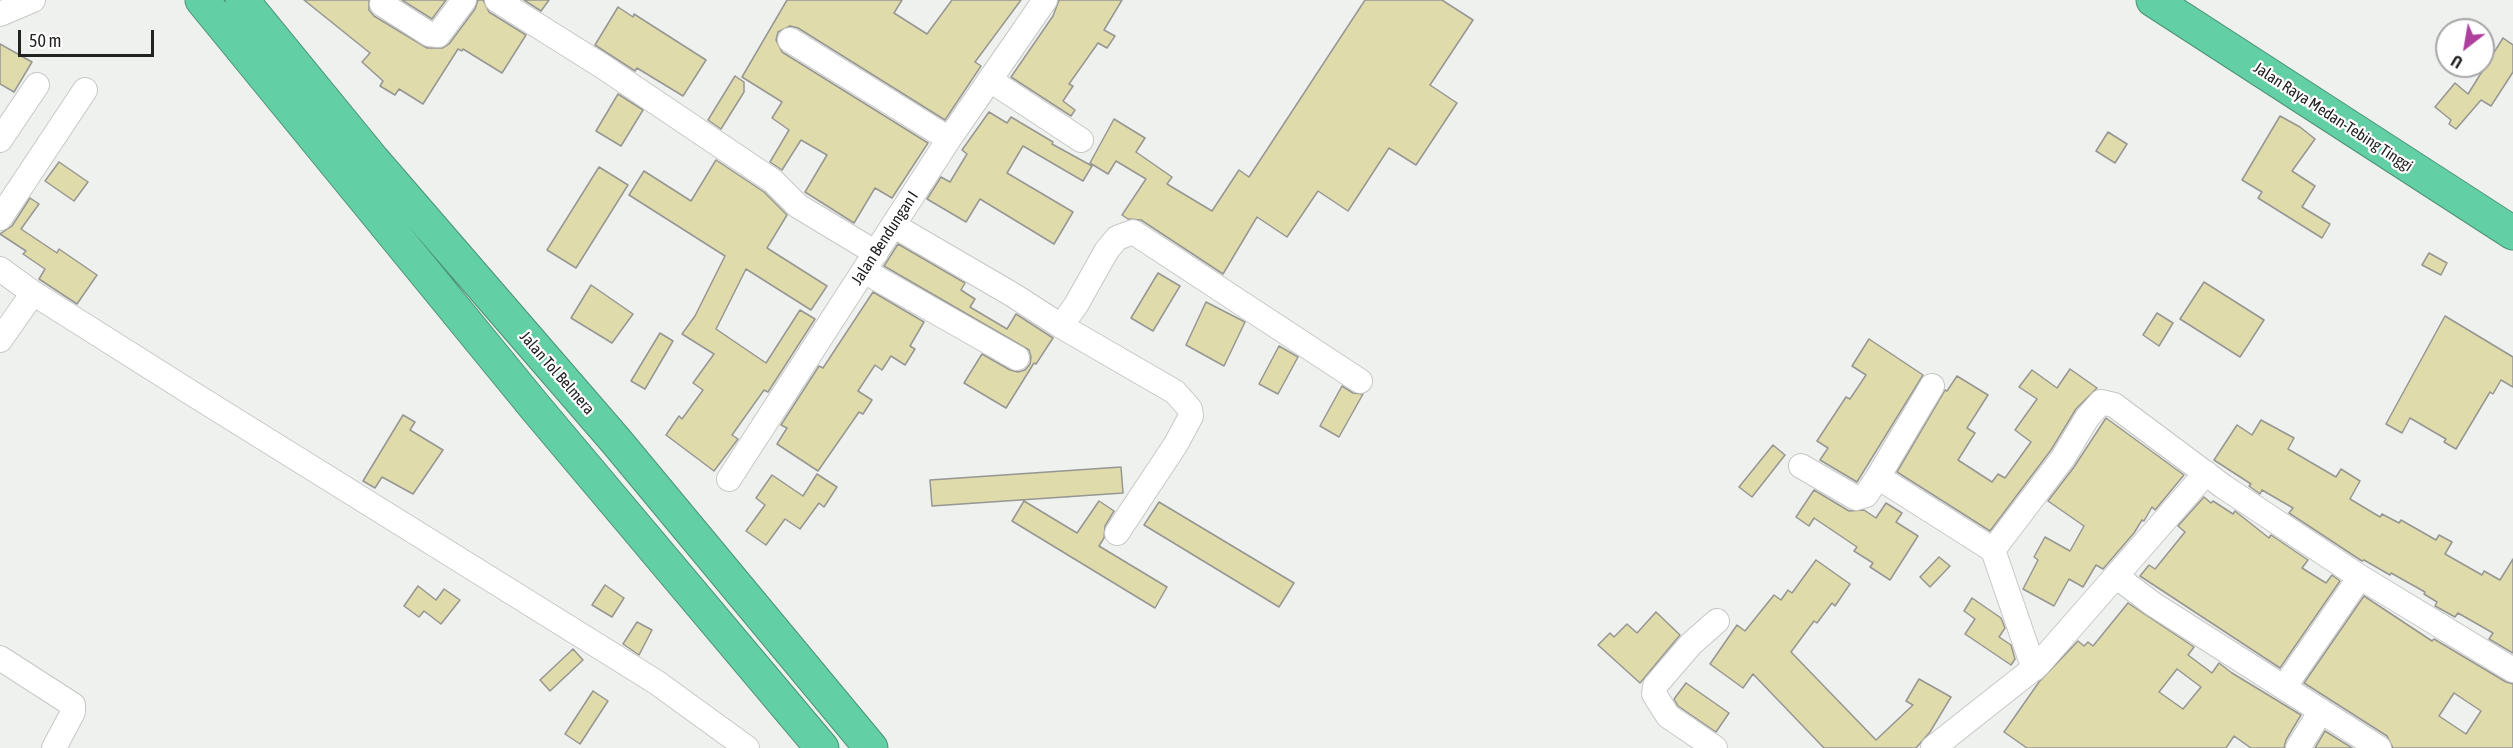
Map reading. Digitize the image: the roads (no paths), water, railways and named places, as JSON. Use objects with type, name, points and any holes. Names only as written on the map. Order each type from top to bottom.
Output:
[{"type":"highway","points":[[202,0],[535,407],[822,748]]},
{"type":"highway","name":"Jalan Tol Belmera","points":[[242,0],[373,160],[616,441],[871,748]]},
{"type":"highway","name":"Jalan Raya Medan-Tebing Tinggi","points":[[2153,0],[2513,233]]},
{"type":"highway","name":"Jalan Raya Medan-Tebing Tinggi","points":[[2186,0],[2513,207]]},
{"type":"street","points":[[0,14],[33,0]]},
{"type":"street","points":[[382,4],[429,34],[438,35],[464,0]]},
{"type":"street","points":[[497,0],[602,66],[773,181],[798,206],[870,262],[1017,358]]},
{"type":"street","name":"Jalan Bendungan I","points":[[729,479],[949,139],[1045,0]]},
{"type":"street","points":[[790,40],[949,139]]},
{"type":"street","points":[[990,81],[1082,140]]},
{"type":"street","points":[[0,140],[37,86]]},
{"type":"street","points":[[0,218],[85,90]]},
{"type":"street","points":[[893,225],[1175,392],[1190,409],[1191,416],[1176,444],[1117,533]]},
{"type":"street","points":[[1061,326],[1116,238],[1133,232],[1360,381]]},
{"type":"street","points":[[0,269],[33,293],[357,495],[452,557],[656,682],[747,748]]},
{"type":"street","points":[[0,340],[33,293]]},
{"type":"street","points":[[1801,466],[1856,498],[1866,495],[1932,386]]},
{"type":"street","points":[[1993,550],[2062,458],[2087,418],[2101,402],[2114,405],[2278,524],[2513,670]]},
{"type":"street","points":[[1933,748],[2034,669],[2206,473]]},
{"type":"street","points":[[1878,477],[1993,550],[2034,669]]},
{"type":"street","points":[[2116,577],[2153,604],[2379,748]]},
{"type":"street","points":[[2285,686],[2360,577]]},
{"type":"street","points":[[1715,748],[1668,716],[1654,694],[1655,686],[1662,677],[1691,644],[1716,621]]},
{"type":"street","points":[[0,658],[73,705],[73,712],[54,748]]},
{"type":"street","points":[[2298,748],[2321,711]]}]
